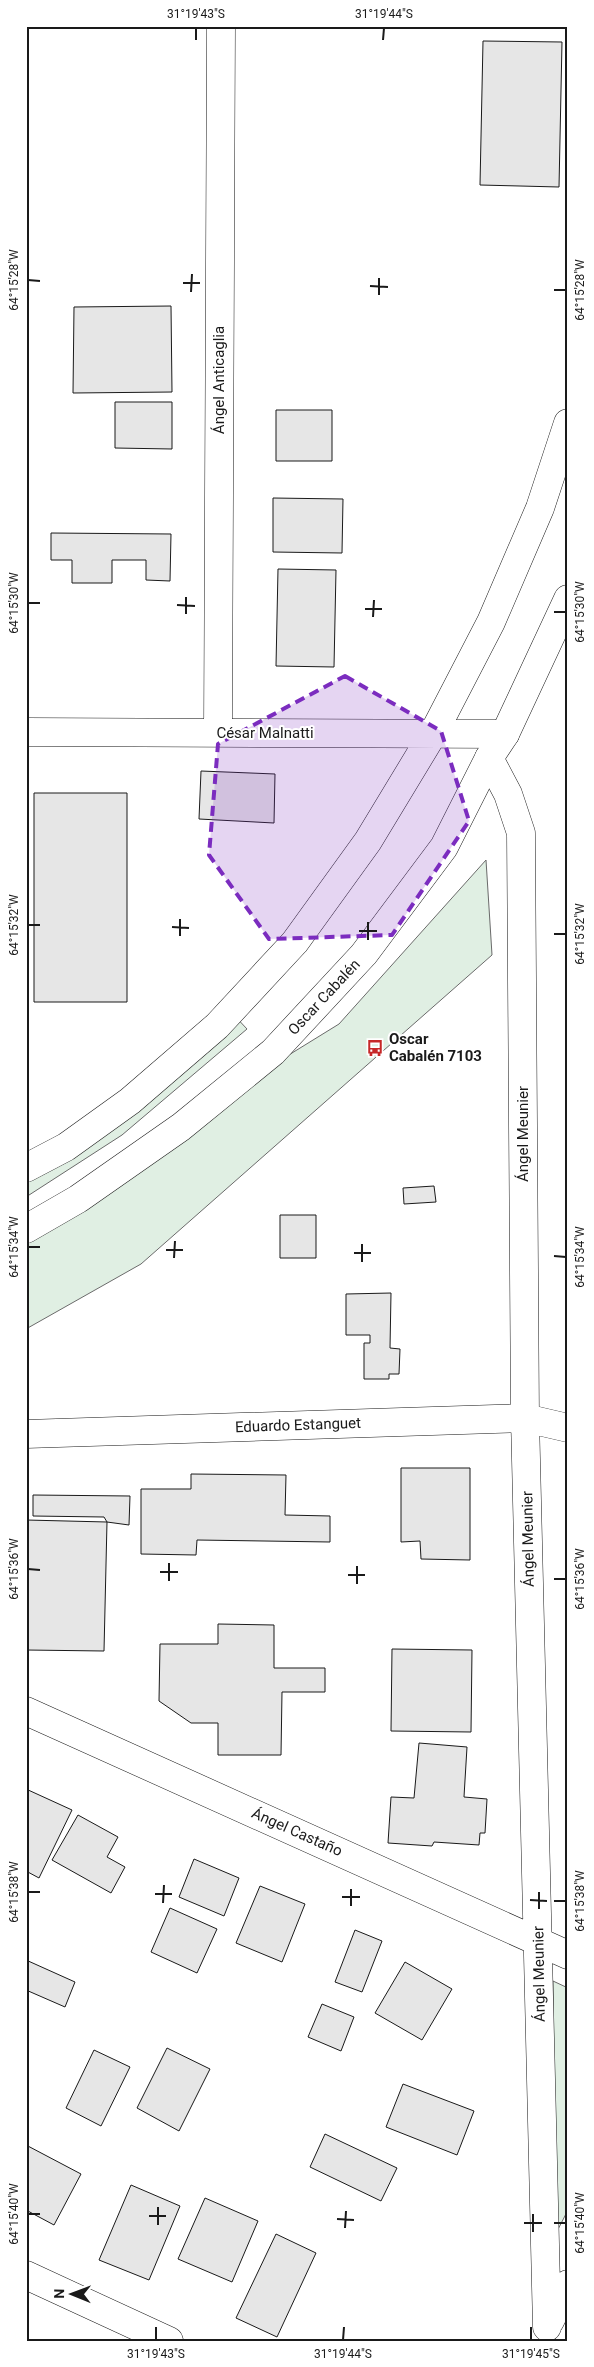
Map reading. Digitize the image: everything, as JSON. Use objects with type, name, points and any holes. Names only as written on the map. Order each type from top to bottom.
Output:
[{"type":"street","name":"Ángel Anticaglia","points":[[218,733],[221,26]]},
{"type":"street","points":[[26,1168],[66,1147],[130,1101],[217,1026],[296,942],[368,841],[434,732],[491,622],[540,508],[568,423]]},
{"type":"street","name":"Oscar Cabalén","points":[[26,1229],[78,1199],[181,1127],[273,1052],[364,954],[438,855],[489,758],[504,734],[568,599]]},
{"type":"street","name":"César Malnatti","points":[[26,732],[434,732],[504,734]]},
{"type":"street","name":"Ángel Meunier","points":[[489,758],[508,794],[521,833],[525,1418],[538,1940],[544,2334]]},
{"type":"street","name":"Eduardo Estanguet","points":[[26,1434],[525,1418],[568,1428]]},
{"type":"street","name":"Ángel Castaño","points":[[26,1711],[568,1955]]},
{"type":"street","points":[[26,2275],[169,2341]]},
{"type":"street","points":[[544,2334],[568,2284]]},
{"type":"highlighted area","points":[[345,676],[441,731],[469,821],[392,935],[269,939],[209,855],[218,744]]},
{"type":"green space","points":[[486,860],[492,955],[141,1264],[26,1329],[26,1217],[339,1024]]},
{"type":"green space","points":[[233,1014],[247,1029],[122,1135],[26,1197],[26,1175]]},
{"type":"green space","points":[[553,1981],[568,1988],[568,2210],[553,2239]]},
{"type":"building","points":[[483,41],[562,42],[559,187],[480,185]]},
{"type":"building","points":[[171,306],[172,392],[73,393],[74,307]]},
{"type":"building","points":[[115,402],[172,402],[172,449],[115,448]]},
{"type":"building","points":[[276,410],[332,410],[332,461],[276,461]]},
{"type":"building","points":[[273,498],[343,499],[342,553],[273,552]]},
{"type":"building","points":[[51,533],[171,534],[170,581],[146,580],[146,560],[112,560],[112,583],[72,583],[72,560],[51,560]]},
{"type":"building","points":[[278,569],[336,570],[334,667],[276,666]]},
{"type":"building","points":[[201,771],[275,774],[274,823],[199,819]]},
{"type":"building","points":[[34,793],[127,793],[127,1002],[34,1002]]},
{"type":"building","points":[[434,1186],[436,1202],[404,1204],[403,1188]]},
{"type":"building","points":[[280,1215],[316,1215],[316,1258],[280,1258]]},
{"type":"building","points":[[391,1293],[390,1348],[400,1349],[399,1374],[389,1374],[389,1379],[364,1379],[364,1343],[370,1343],[370,1335],[346,1335],[346,1294]]},
{"type":"building","points":[[401,1468],[470,1468],[470,1560],[421,1559],[420,1541],[401,1542]]},
{"type":"building","points":[[191,1474],[286,1475],[285,1515],[330,1516],[330,1542],[197,1540],[196,1555],[141,1554],[141,1489],[191,1489]]},
{"type":"building","points":[[33,1495],[130,1496],[129,1525],[107,1522],[104,1517],[33,1516]]},
{"type":"building","points":[[26,1520],[107,1522],[104,1651],[26,1650]]},
{"type":"building","points":[[218,1624],[274,1625],[274,1668],[325,1668],[325,1692],[282,1692],[281,1755],[218,1755],[218,1723],[191,1723],[159,1701],[160,1644],[218,1644]]},
{"type":"building","points":[[392,1649],[472,1650],[471,1732],[391,1731]]},
{"type":"building","points":[[419,1743],[467,1747],[464,1797],[487,1799],[485,1833],[480,1833],[479,1845],[434,1842],[432,1846],[388,1843],[391,1797],[414,1798]]},
{"type":"building","points":[[26,1789],[72,1810],[39,1878],[26,1871]]},
{"type":"building","points":[[78,1815],[118,1837],[107,1857],[125,1867],[111,1893],[52,1860]]},
{"type":"building","points":[[194,1859],[239,1878],[224,1916],[179,1897]]},
{"type":"building","points":[[260,1886],[305,1904],[282,1962],[236,1943]]},
{"type":"building","points":[[170,1908],[217,1929],[197,1973],[151,1952]]},
{"type":"building","points":[[355,1930],[382,1941],[362,1992],[335,1982]]},
{"type":"building","points":[[26,1960],[75,1982],[65,2007],[26,1990]]},
{"type":"building","points":[[405,1962],[452,1989],[422,2040],[375,2013]]},
{"type":"building","points":[[322,2004],[354,2017],[341,2051],[308,2037]]},
{"type":"building","points":[[167,2048],[210,2069],[179,2131],[137,2108]]},
{"type":"building","points":[[94,2050],[130,2067],[101,2126],[66,2108]]},
{"type":"building","points":[[403,2084],[474,2111],[457,2155],[386,2127]]},
{"type":"building","points":[[325,2134],[397,2168],[381,2201],[310,2167]]},
{"type":"building","points":[[26,2145],[81,2174],[54,2225],[26,2210]]},
{"type":"building","points":[[131,2185],[180,2206],[149,2280],[99,2260]]},
{"type":"building","points":[[205,2198],[258,2221],[232,2282],[178,2259]]},
{"type":"building","points":[[276,2234],[316,2253],[277,2337],[236,2318]]},
{"type":"place","name":"Oscar Cabalén 7103","points":[[375,1048]]}]
